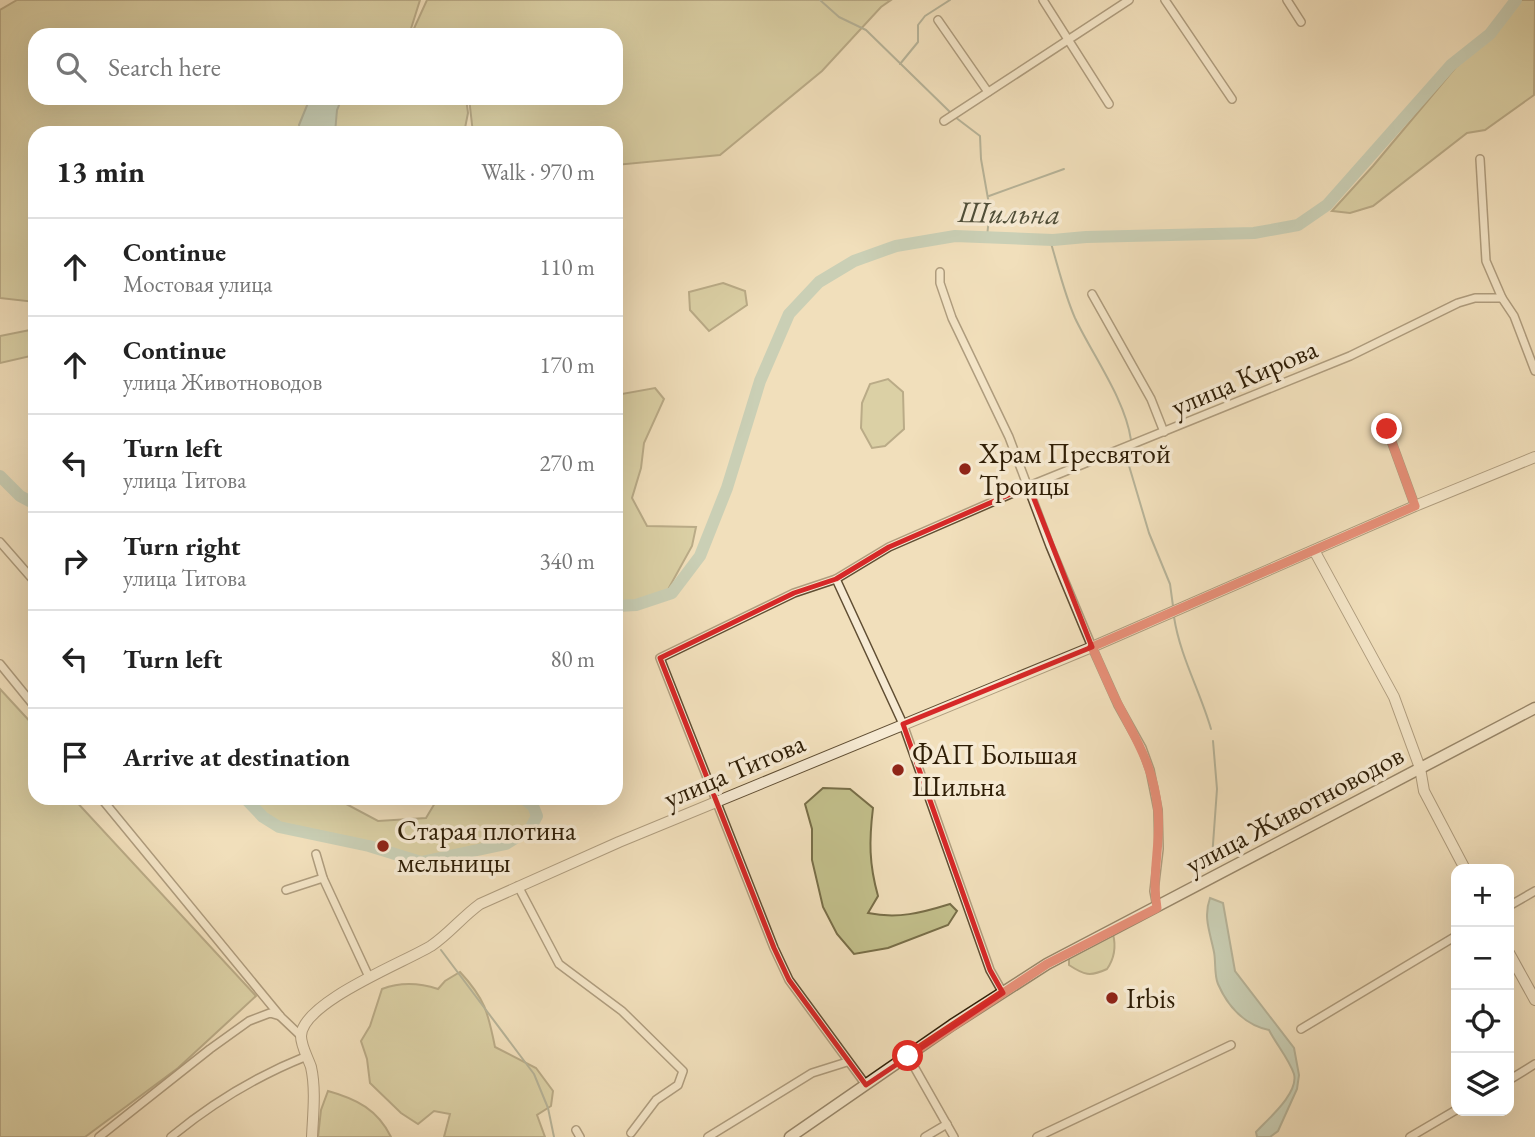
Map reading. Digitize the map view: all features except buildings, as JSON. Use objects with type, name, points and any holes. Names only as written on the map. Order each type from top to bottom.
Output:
[{"type":"main road","name":"улица Животноводов","points":[[790,1137],[1047,964],[1535,708]]},
{"type":"street","points":[[1043,0],[1109,103]]},
{"type":"street","points":[[944,121],[1129,0]]},
{"type":"street","points":[[1165,0],[1232,99]]},
{"type":"street","points":[[1287,0],[1301,22]]},
{"type":"street","points":[[939,20],[988,92]]},
{"type":"street","points":[[1480,159],[1486,261],[1502,298],[1514,316],[1535,371]]},
{"type":"street","points":[[940,272],[940,283],[952,318],[1004,427],[1092,647],[1118,705],[1142,748],[1150,770],[1158,810],[1159,849],[1154,891],[1157,908]]},
{"type":"street","points":[[1092,294],[1151,399],[1164,432]]},
{"type":"street","name":"улица Кирова","points":[[716,802],[660,658],[794,593],[836,579],[888,547],[1028,486],[1350,356],[1458,303],[1475,298],[1502,298]]},
{"type":"street","points":[[1387,429],[1415,506]]},
{"type":"street","name":"улица Титова","points":[[301,1037],[304,1026],[320,1009],[369,977],[430,947],[480,904],[716,802],[1092,647],[1315,552],[1415,506],[1535,457]]},
{"type":"street","points":[[0,542],[28,574]]},
{"type":"street","points":[[1315,552],[1394,698],[1420,768],[1424,791],[1462,864]]},
{"type":"street","points":[[836,579],[902,724],[989,970],[1003,993]]},
{"type":"street","points":[[0,664],[28,698]]},
{"type":"street","points":[[716,802],[789,980],[866,1085]]},
{"type":"street","points":[[107,805],[281,1017],[301,1037],[313,1086],[312,1137]]},
{"type":"street","points":[[316,854],[323,878],[369,977]]},
{"type":"street","points":[[286,890],[323,878]]},
{"type":"street","points":[[519,886],[559,964],[622,1011],[683,1070],[678,1085],[656,1100],[631,1133]]},
{"type":"street","points":[[1514,903],[1535,891]]},
{"type":"street","points":[[1301,1029],[1451,939]]},
{"type":"street","points":[[1514,962],[1535,1000]]},
{"type":"street","points":[[99,1137],[249,1021],[270,1013],[281,1017]]},
{"type":"street","points":[[1037,1137],[1231,1045]]},
{"type":"street","points":[[171,1137],[252,1081],[307,1056]]},
{"type":"street","points":[[908,1056],[954,1137]]},
{"type":"street","points":[[708,1137],[812,1073],[847,1062]]},
{"type":"street","points":[[1514,1077],[1535,1064]]},
{"type":"street","points":[[1410,1137],[1451,1113]]},
{"type":"street","points":[[925,1137],[947,1124]]},
{"type":"highlighted area","points":[[1029,486],[1092,647],[903,724],[990,970],[1003,993],[866,1085],[789,980],[660,658],[794,593],[836,579],[889,547]]},
{"type":"shaded area","points":[[17,0],[420,0],[411,28],[28,28],[28,105],[467,105],[465,126],[28,126],[28,301],[0,298],[0,10]]},
{"type":"shaded area","points":[[427,0],[891,0],[881,7],[822,71],[720,155],[623,164],[623,126],[472,126],[470,105],[623,105],[623,28],[414,28]]},
{"type":"shaded area","points":[[1517,0],[1535,0],[1534,95],[1485,130],[1467,133],[1373,206],[1350,213],[1332,211],[1456,67],[1492,36]]},
{"type":"shaded area","points":[[307,105],[339,105],[336,126],[299,125]]},
{"type":"shaded area","points":[[723,283],[745,291],[747,305],[709,331],[690,310],[689,292]]},
{"type":"shaded area","points":[[28,330],[28,357],[0,363],[0,336]]},
{"type":"shaded area","points":[[888,379],[903,392],[904,429],[885,446],[872,448],[861,428],[862,403],[870,384]]},
{"type":"shaded area","points":[[655,388],[664,399],[644,443],[641,468],[632,498],[647,526],[696,527],[692,546],[665,595],[628,605],[623,605],[623,394]]},
{"type":"shaded area","points":[[0,689],[28,719],[28,805],[79,805],[256,996],[178,1068],[85,1137],[0,1137]]},
{"type":"shaded area","points":[[823,788],[850,789],[873,808],[871,852],[878,896],[868,913],[909,914],[950,904],[957,911],[948,925],[888,948],[854,954],[837,934],[823,907],[812,860],[812,829],[805,804]]},
{"type":"shaded area","points":[[252,805],[348,805],[378,821],[426,818],[434,805],[532,805],[537,816],[530,829],[506,844],[421,862],[369,846],[279,827],[263,817]]},
{"type":"shaded area","points":[[1210,898],[1223,903],[1235,971],[1294,1048],[1299,1075],[1297,1089],[1278,1131],[1270,1137],[1257,1137],[1256,1132],[1287,1097],[1292,1089],[1294,1074],[1269,1030],[1252,1024],[1238,1014],[1218,984],[1207,918]]},
{"type":"shaded area","points":[[1113,934],[1114,952],[1107,969],[1087,974],[1069,965],[1069,957]]},
{"type":"shaded area","points":[[460,972],[475,990],[484,1007],[495,1047],[536,1068],[553,1091],[551,1106],[537,1115],[545,1137],[444,1137],[450,1114],[434,1111],[418,1124],[401,1113],[370,1083],[361,1041],[370,1026],[382,989],[410,984],[438,989]]},
{"type":"shaded area","points":[[328,1091],[366,1107],[380,1120],[391,1137],[318,1137],[321,1110]]},
{"type":"waterway","points":[[820,0],[839,17],[866,30],[951,113]]},
{"type":"waterway","points":[[900,64],[918,42],[918,25],[925,16],[950,0]]},
{"type":"waterway","name":"Шильна","points":[[623,606],[636,605],[672,593],[700,556],[727,488],[760,381],[789,314],[819,282],[854,261],[896,246],[955,236],[1053,240],[1254,233],[1298,225],[1327,205],[1451,65],[1490,34],[1516,0]]},
{"type":"waterway","points":[[955,117],[980,136],[990,210],[987,236]]},
{"type":"waterway","points":[[989,196],[1064,169]]},
{"type":"waterway","points":[[1050,240],[1071,309],[1115,393],[1131,440]]},
{"type":"waterway","points":[[1127,459],[1149,533],[1170,584],[1173,606]]},
{"type":"waterway","name":"Шильна","points":[[0,476],[28,500]]},
{"type":"waterway","points":[[1174,617],[1181,646],[1211,729]]},
{"type":"waterway","points":[[1212,858],[1217,789],[1213,741]]},
{"type":"waterway","name":"Шильна","points":[[252,805],[263,817],[279,827],[369,846],[421,862],[506,844],[530,829],[537,816],[532,805]]},
{"type":"waterway","points":[[441,950],[534,1074],[548,1108],[554,1137]]},
{"type":"place","name":"Храм Пресвятой Троицы","points":[[965,469]]},
{"type":"place","name":"ФАП Большая Шильна","points":[[898,770]]},
{"type":"place","name":"Старая плотина мельницы","points":[[383,846]]},
{"type":"place","name":"Irbis","points":[[1112,998]]},
{"type":"route","points":[[908,1056],[1047,964],[1157,908],[1154,891],[1159,849],[1158,810],[1150,770],[1142,748],[1118,705],[1092,647],[1315,552],[1415,506],[1387,429]]}]
